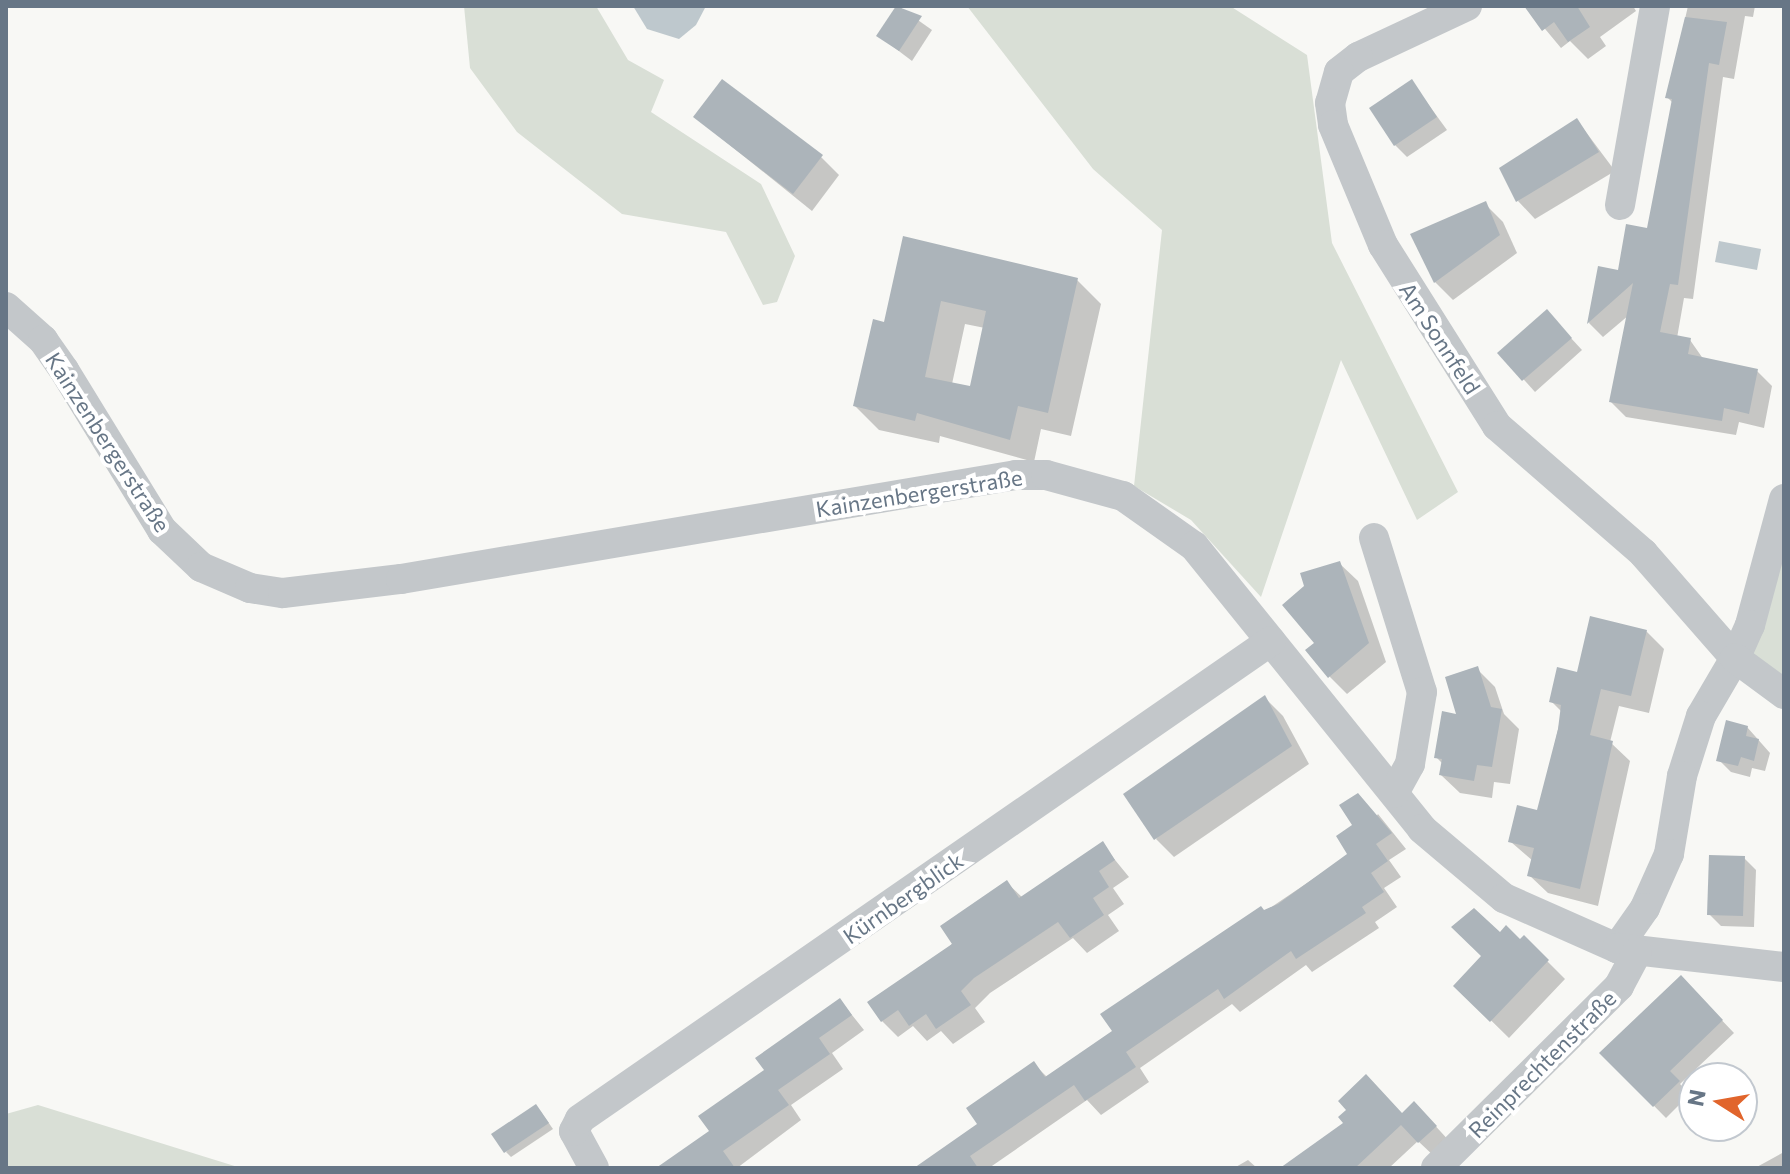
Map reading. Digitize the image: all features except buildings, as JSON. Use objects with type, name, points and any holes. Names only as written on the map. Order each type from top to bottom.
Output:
[{"type":"street","name":"Am Sonnfeld","points":[[1467,6],[1358,57],[1339,72],[1330,103],[1333,125],[1383,245],[1497,426],[1643,553],[1735,658]]},
{"type":"street","points":[[1620,205],[1655,6]]},
{"type":"street","name":"Kainzenbergerstraße","points":[[6,307],[43,340],[64,370],[162,530],[201,567],[250,588],[318,591],[973,481],[1046,475],[1123,496],[1160,518],[1194,546],[1422,829],[1504,898],[1627,950],[1784,967]]},
{"type":"street","name":"Reinprechtenstraße","points":[[1436,1168],[1619,986],[1627,950],[1669,854],[1682,776],[1701,716],[1735,658],[1750,625],[1784,499]]},
{"type":"street","points":[[1374,538],[1422,692],[1410,764],[1394,793]]},
{"type":"street","name":"Kürnbergblick","points":[[594,1168],[574,1131],[580,1119],[1271,641]]},
{"type":"street","points":[[1735,658],[1784,694]]},
{"type":"shaded area","points":[[464,6],[596,6],[628,60],[664,80],[651,112],[761,184],[795,256],[777,302],[763,305],[726,232],[622,214],[517,132],[470,68]]},
{"type":"shaded area","points":[[633,6],[706,6],[696,25],[679,39],[647,29]]},
{"type":"shaded area","points":[[967,6],[1230,6],[1307,55],[1332,243],[1458,492],[1417,520],[1341,360],[1261,597],[1191,520],[1134,486],[1162,230],[1093,169]]},
{"type":"shaded area","points":[[1719,241],[1761,249],[1757,270],[1715,262]]},
{"type":"shaded area","points":[[1784,538],[1784,676],[1752,653]]},
{"type":"shaded area","points":[[38,1105],[241,1168],[6,1168],[6,1114]]}]
